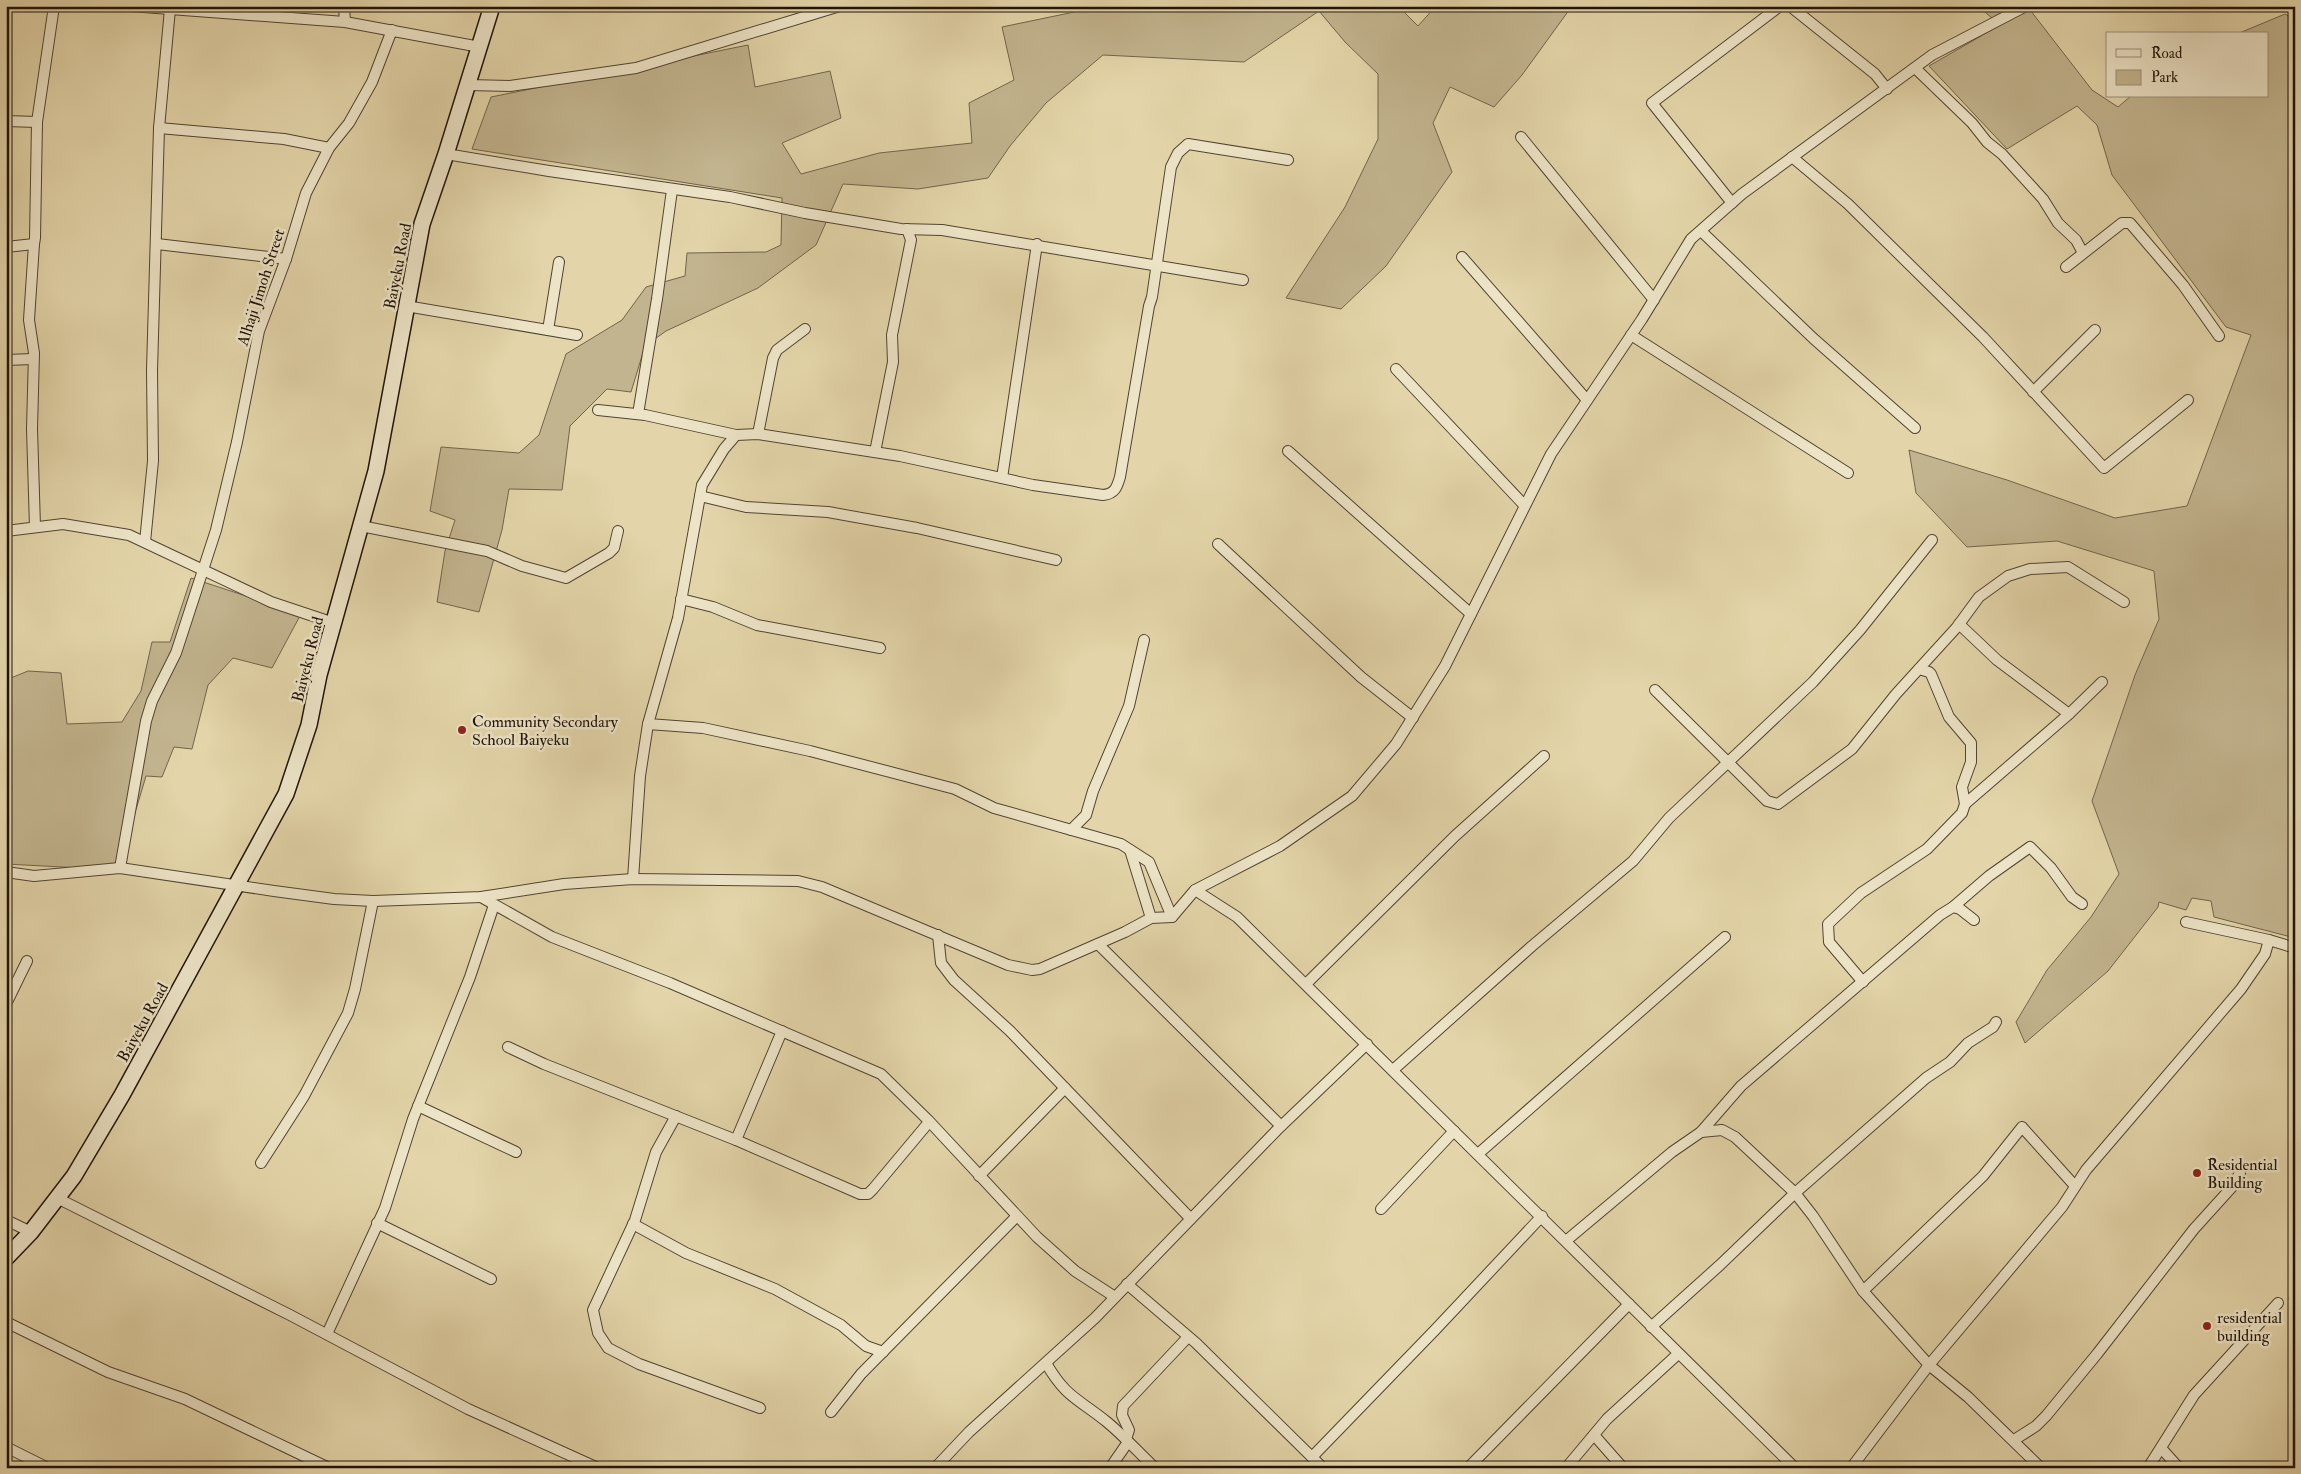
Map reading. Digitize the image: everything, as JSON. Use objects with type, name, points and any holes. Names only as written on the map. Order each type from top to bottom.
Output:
[{"type":"main road","name":"Baiyeku Road","points":[[6,1258],[30,1232],[74,1176],[122,1095],[286,794],[299,760],[309,725],[319,675],[376,471],[422,224],[492,6]]},
{"type":"street","points":[[35,527],[32,429],[33,359],[29,320],[36,232],[37,122],[54,6]]},
{"type":"street","points":[[130,6],[344,22],[480,47]]},
{"type":"street","points":[[344,6],[344,22]]},
{"type":"street","points":[[468,85],[510,86],[636,68],[840,6]]},
{"type":"street","points":[[1732,203],[1652,103],[1780,6]]},
{"type":"street","points":[[1790,6],[1875,74],[1887,89]]},
{"type":"street","points":[[6,872],[34,876],[120,868],[334,899],[373,901],[481,897],[564,884],[633,879],[798,881],[830,890],[1008,965],[1032,970],[1040,969],[1098,944],[1151,918],[1172,917],[1195,890],[1280,846],[1352,796],[1396,744],[1446,666],[1524,505],[1551,454],[1654,300],[1691,239],[1732,203],[1932,55],[2026,6]]},
{"type":"street","points":[[144,542],[154,461],[152,370],[159,128],[170,9]]},
{"type":"street","name":"Alhaji Jimoh Street","points":[[120,868],[146,721],[152,701],[176,653],[216,530],[237,442],[259,331],[286,260],[306,193],[329,148],[349,123],[372,82],[392,30]]},
{"type":"street","points":[[1915,68],[1972,123],[1987,142],[2008,160],[2043,199],[2058,223],[2075,238],[2083,253]]},
{"type":"street","points":[[6,121],[37,122]]},
{"type":"street","points":[[159,128],[284,140],[329,148]]},
{"type":"street","points":[[1521,137],[1654,300]]},
{"type":"street","points":[[598,410],[638,414],[736,435],[758,434],[875,452],[1002,478],[1103,496],[1110,494],[1116,488],[1152,298],[1151,263],[1158,249],[1171,167],[1183,146],[1188,144],[1288,160]]},
{"type":"street","points":[[446,154],[672,190],[730,197],[805,213],[907,229],[942,230],[1037,244],[1243,280]]},
{"type":"street","points":[[1792,158],[1848,204],[1983,337],[2104,468],[2188,400]]},
{"type":"street","points":[[638,414],[657,299],[672,190]]},
{"type":"street","points":[[2066,267],[2122,223],[2130,223],[2183,285],[2219,336]]},
{"type":"street","points":[[875,452],[893,362],[894,328],[911,240],[907,229]]},
{"type":"street","points":[[911,240],[923,229]]},
{"type":"street","points":[[1701,231],[1814,339],[1915,428]]},
{"type":"street","points":[[6,247],[34,244]]},
{"type":"street","points":[[157,244],[286,260]]},
{"type":"street","points":[[1002,478],[1037,244]]},
{"type":"street","points":[[1462,257],[1588,400]]},
{"type":"street","points":[[548,330],[559,262]]},
{"type":"street","points":[[406,306],[577,335]]},
{"type":"street","points":[[758,434],[773,358],[777,350],[805,329]]},
{"type":"street","points":[[2033,392],[2095,330]]},
{"type":"street","points":[[1631,335],[1848,473]]},
{"type":"street","points":[[6,360],[33,359]]},
{"type":"street","points":[[1396,369],[1524,505]]},
{"type":"street","points":[[633,879],[640,776],[648,724],[678,618],[700,496],[705,477],[736,435]]},
{"type":"street","points":[[1288,451],[1471,614]]},
{"type":"street","points":[[700,496],[746,507],[828,512],[917,528],[1056,560]]},
{"type":"street","points":[[6,531],[63,524],[129,534],[271,602],[334,623]]},
{"type":"street","points":[[361,526],[487,551],[522,566],[566,578],[614,548],[618,530]]},
{"type":"street","points":[[1393,1070],[1532,946],[1633,861],[1669,818],[1812,682],[1860,630],[1932,540]]},
{"type":"street","points":[[1218,544],[1361,677],[1413,718]]},
{"type":"street","points":[[1655,690],[1767,801],[1778,804],[1852,750],[1959,624],[1969,608],[1984,592],[2008,576],[2030,569],[2068,567],[2124,602]]},
{"type":"street","points":[[681,599],[712,607],[757,625],[880,648]]},
{"type":"street","points":[[1959,624],[1997,660],[2069,714]]},
{"type":"street","points":[[1071,830],[1086,815],[1093,791],[1129,706],[1144,640]]},
{"type":"street","points":[[1919,669],[1931,674],[1949,717],[1971,743],[1971,762],[1962,787],[1966,804]]},
{"type":"street","points":[[1862,982],[1829,942],[1828,924],[1861,893],[1927,849],[1962,813],[1966,804],[2069,714],[2102,682]]},
{"type":"street","points":[[648,724],[703,728],[810,751],[955,789],[994,808],[1121,844],[1148,862],[1172,917]]},
{"type":"street","points":[[1306,984],[1455,836],[1544,756]]},
{"type":"street","points":[[1086,815],[1094,836]]},
{"type":"street","points":[[1567,1240],[1672,1152],[1701,1132],[1741,1086],[1940,915],[1953,908],[1989,876],[2030,847],[2051,868],[2072,897],[2082,904]]},
{"type":"street","points":[[1130,850],[1151,918]]},
{"type":"street","points":[[1195,890],[1237,917],[1567,1240],[1678,1354],[1796,1468]]},
{"type":"street","points":[[510,893],[510,915]]},
{"type":"street","points":[[481,897],[552,937],[670,982],[881,1074],[1017,1216],[1076,1271],[1115,1297]]},
{"type":"street","points":[[262,1163],[304,1096],[348,1014],[373,901]]},
{"type":"street","points":[[327,1334],[385,1208],[418,1106],[470,977],[494,905]]},
{"type":"street","points":[[1953,908],[1960,909],[1974,920]]},
{"type":"street","points":[[2186,922],[2269,940],[2295,948]]},
{"type":"street","points":[[938,935],[941,963],[954,980],[1010,1031],[1190,1218]]},
{"type":"street","points":[[1478,1154],[1725,937]]},
{"type":"street","points":[[1851,1468],[1930,1365],[2062,1207],[2086,1170],[2241,988],[2265,954],[2269,940]]},
{"type":"street","points":[[1098,944],[1281,1126]]},
{"type":"street","points":[[6,1004],[27,961]]},
{"type":"street","points":[[1652,1327],[1795,1193],[1926,1078],[1950,1062],[1968,1043],[1993,1027],[1996,1022]]},
{"type":"street","points":[[736,1140],[782,1031]]},
{"type":"street","points":[[935,1468],[969,1432],[1046,1363],[1115,1297],[1281,1126],[1367,1044]]},
{"type":"street","points":[[508,1047],[544,1064],[736,1140],[860,1194],[868,1194],[929,1122]]},
{"type":"street","points":[[979,1176],[1065,1088]]},
{"type":"street","points":[[418,1106],[516,1152]]},
{"type":"street","points":[[676,1116],[656,1152],[633,1224],[593,1310],[598,1333],[602,1342],[621,1356],[760,1408]]},
{"type":"street","points":[[1863,1291],[1983,1176],[2022,1128],[2075,1186]]},
{"type":"street","points":[[1701,1132],[1722,1130],[1735,1137],[1795,1193],[1814,1216],[1863,1291],[1930,1365],[1968,1397],[2041,1468]]},
{"type":"street","points":[[1381,1210],[1454,1131]]},
{"type":"street","points":[[2014,1440],[2036,1426],[2046,1416],[2098,1354],[2194,1229],[2232,1187],[2240,1173]]},
{"type":"street","points":[[57,1198],[327,1334],[468,1409],[598,1468]]},
{"type":"street","points":[[831,1412],[869,1366],[1017,1216]]},
{"type":"street","points":[[1312,1457],[1542,1216]]},
{"type":"street","points":[[6,1220],[30,1232]]},
{"type":"street","points":[[378,1223],[491,1278]]},
{"type":"street","points":[[633,1224],[686,1253],[775,1289],[842,1325],[866,1346],[883,1352]]},
{"type":"street","points":[[1127,1284],[1188,1337],[1260,1404],[1323,1468]]},
{"type":"street","points":[[2148,1468],[2194,1395],[2278,1302]]},
{"type":"street","points":[[1468,1468],[1629,1304]]},
{"type":"street","points":[[6,1322],[108,1372],[185,1399],[329,1468]]},
{"type":"street","points":[[1110,1468],[1127,1441],[1129,1430],[1122,1415],[1123,1406],[1188,1337]]},
{"type":"street","points":[[866,1346],[869,1366]]},
{"type":"street","points":[[1566,1468],[1607,1419],[1678,1354]]},
{"type":"street","points":[[1046,1363],[1059,1385],[1067,1393],[1106,1421],[1155,1468]]},
{"type":"street","points":[[1594,1435],[1623,1468]]},
{"type":"street","points":[[6,1447],[48,1468]]},
{"type":"street","points":[[2161,1448],[2179,1468]]},
{"type":"green space","points":[[1103,6],[1398,6],[1418,26],[1436,6],[1572,6],[1522,75],[1494,107],[1450,87],[1433,123],[1452,172],[1386,266],[1341,309],[1286,298],[1345,207],[1378,139],[1378,74],[1345,42],[1319,11],[1244,62],[1103,55],[1046,103],[1010,146],[988,178],[918,189],[843,184],[816,245],[758,288],[666,331],[645,346],[631,392],[607,389],[570,426],[562,490],[509,489],[502,530],[479,612],[437,602],[445,551],[455,520],[430,511],[441,447],[519,453],[539,435],[566,354],[622,320],[646,287],[685,276],[687,253],[766,252],[781,245],[782,198],[472,149],[491,97],[748,45],[755,87],[830,71],[841,118],[782,143],[801,174],[879,153],[972,143],[969,103],[1014,80],[1002,27]]},
{"type":"green space","points":[[1978,6],[2027,6],[2092,90],[2118,107],[2129,98],[2268,98],[2268,32],[2242,32],[2285,14],[2295,20],[2295,938],[2214,917],[2211,901],[2192,898],[2186,910],[2159,902],[2158,907],[2108,971],[2025,1043],[2016,1022],[2047,970],[2091,917],[2119,874],[2092,801],[2135,675],[2159,619],[2154,571],[2057,541],[1967,547],[1916,493],[1909,450],[2007,480],[2115,518],[2187,506],[2251,335],[2226,327],[2112,175],[2097,125],[2077,106],[2007,149],[1929,66],[2000,25]]},
{"type":"green space","points":[[191,578],[301,614],[272,668],[233,658],[208,685],[192,749],[174,747],[162,777],[146,776],[118,870],[6,864],[6,811],[12,789],[11,771],[6,770],[6,680],[28,671],[61,673],[67,724],[122,722],[141,691],[152,642],[170,642]]},
{"type":"green space","points":[[2295,1263],[2295,1318],[2289,1299]]},
{"type":"place","name":"Community Secondary School Baiyeku","points":[[462,730]]},
{"type":"place","name":"Residential Building","points":[[2197,1173]]},
{"type":"place","name":"residential building","points":[[2207,1326]]}]
